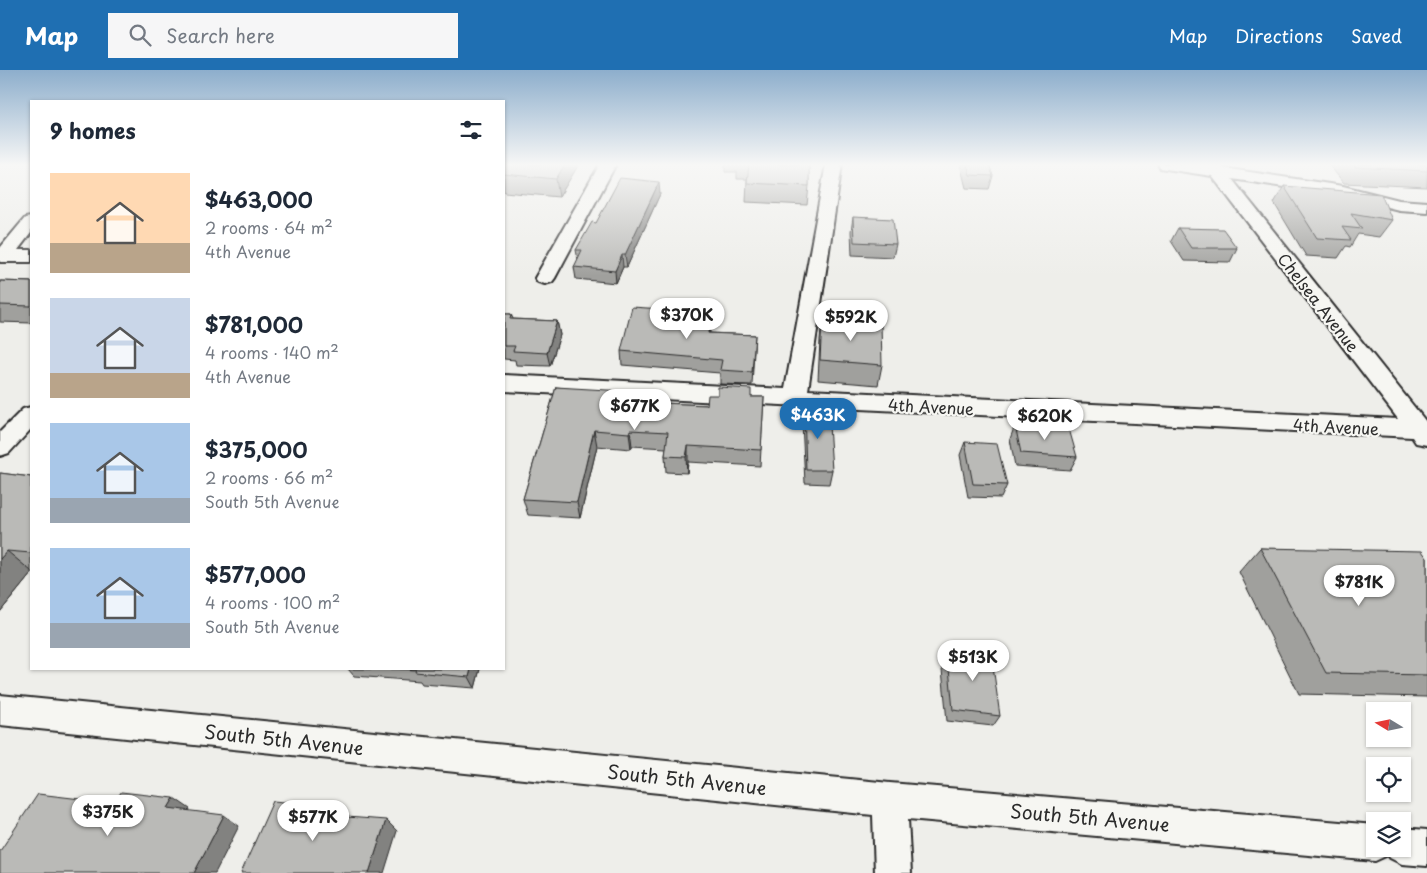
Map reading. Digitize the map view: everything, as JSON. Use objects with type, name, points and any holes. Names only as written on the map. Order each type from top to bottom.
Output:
[{"type":"street","points":[[545,278],[587,201]]},
{"type":"street","points":[[795,399],[828,201]]},
{"type":"street","name":"Chelsea Avenue","points":[[1240,201],[1423,434]]},
{"type":"street","points":[[1385,201],[1427,213]]},
{"type":"street","points":[[1399,205],[1427,206]]},
{"type":"street","points":[[1,256],[30,223]]},
{"type":"street","points":[[1,256],[30,256]]},
{"type":"street","name":"4th Avenue","points":[[505,383],[1423,434]]},
{"type":"street","points":[[0,447],[30,416]]},
{"type":"street","name":"South 5th Avenue","points":[[0,710],[890,800],[1366,842]]},
{"type":"street","points":[[890,800],[893,873]]},
{"type":"street","points":[[1411,847],[1427,848]]},
{"type":"building","points":[[607,201],[650,201],[625,255],[622,255],[615,271],[574,267],[582,250],[576,250],[592,222],[596,223]]},
{"type":"building","points":[[1294,201],[1384,201],[1392,220],[1351,213],[1362,229],[1342,227],[1351,240],[1317,238]]},
{"type":"building","points":[[853,217],[893,219],[896,244],[854,242]]},
{"type":"building","points":[[1178,228],[1223,229],[1237,248],[1191,248]]},
{"type":"building","points":[[0,281],[30,282],[30,306],[0,305]]},
{"type":"building","points":[[632,307],[662,309],[660,315],[710,319],[708,333],[755,335],[752,372],[720,370],[722,360],[621,351]]},
{"type":"building","points":[[505,314],[511,314],[510,319],[557,321],[547,353],[513,351],[515,346],[505,346]]},
{"type":"building","points":[[822,320],[881,324],[882,365],[820,360]]},
{"type":"building","points":[[556,387],[641,392],[639,396],[662,397],[661,403],[707,405],[708,395],[718,395],[718,387],[751,389],[751,397],[764,397],[761,450],[688,446],[686,457],[665,456],[668,432],[630,430],[629,433],[594,430],[577,502],[523,499]]},
{"type":"building","points":[[804,410],[828,410],[832,470],[806,470]]},
{"type":"building","points":[[1015,425],[1069,429],[1077,457],[1021,453]]},
{"type":"building","points":[[965,442],[997,444],[1007,485],[973,484]]},
{"type":"building","points":[[0,473],[30,477],[30,553],[7,551],[0,559]]},
{"type":"building","points":[[1260,548],[1422,551],[1427,558],[1427,675],[1326,673]]},
{"type":"building","points":[[947,647],[991,652],[1000,716],[953,710]]},
{"type":"building","points":[[416,670],[471,670],[469,677],[415,672]]},
{"type":"building","points":[[121,792],[174,798],[168,808],[224,815],[194,873],[0,873],[0,851],[38,794],[115,803]]},
{"type":"building","points":[[273,801],[338,807],[334,816],[386,820],[369,873],[241,873]]}]
